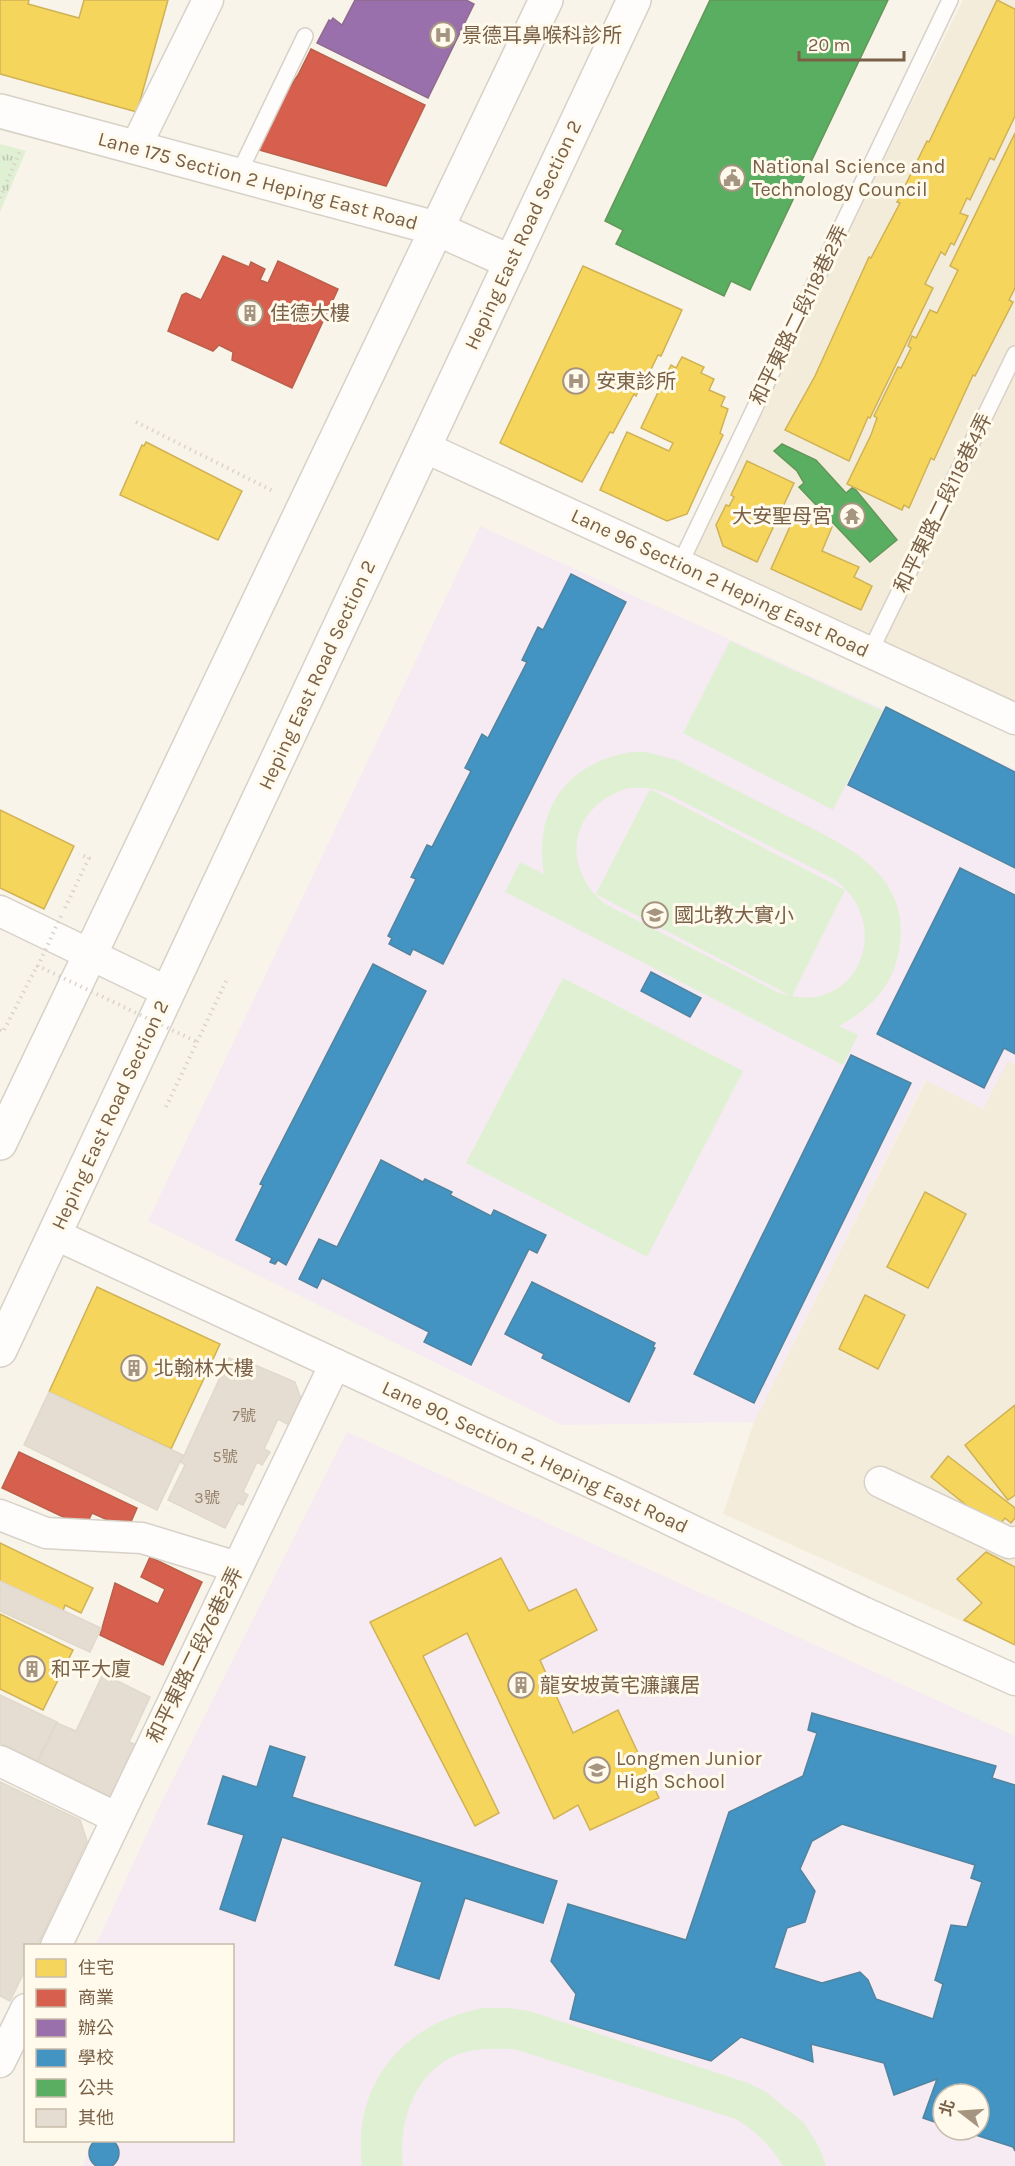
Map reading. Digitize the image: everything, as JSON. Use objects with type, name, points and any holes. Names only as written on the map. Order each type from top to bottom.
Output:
[{"type":"main road","points":[[0,1143],[435,228],[546,0]]},
{"type":"main road","name":"Heping East Road Section 2","points":[[0,1350],[634,0]]},
{"type":"main road","name":"Lane 175 Section 2 Heping East Road","points":[[0,111],[435,228],[511,262]]},
{"type":"street","points":[[135,147],[206,1]]},
{"type":"street","name":"Lane 96 Section 2 Heping East Road","points":[[424,447],[1015,719]]},
{"type":"street","points":[[0,911],[168,992]]},
{"type":"street","name":"Lane 90, Section 2, Heping East Road","points":[[54,1234],[863,1612],[1015,1680]]},
{"type":"street","name":"和平東路二段76巷2弄","points":[[57,1944],[335,1364]]},
{"type":"street","points":[[880,1482],[1009,1543],[1015,1542]]},
{"type":"street","points":[[0,1515],[46,1533],[142,1538],[237,1567]]},
{"type":"street","points":[[0,1761],[117,1818]]},
{"type":"street","points":[[0,2062],[24,2013]]},
{"type":"lane","name":"和平東路二段118巷2弄","points":[[680,564],[950,0]]},
{"type":"lane","points":[[238,175],[305,36]]},
{"type":"lane","name":"和平東路二段118巷4弄","points":[[870,652],[1015,354]]},
{"type":"path","points":[[0,198],[33,120]]},
{"type":"path","points":[[136,422],[303,507]]},
{"type":"path","points":[[0,1030],[3,1032],[38,966],[89,858],[79,854]]},
{"type":"path","points":[[38,966],[197,1042]]},
{"type":"path","points":[[166,1107],[228,977]]},
{"type":"shaded area","points":[[963,0],[1015,0],[1015,712],[685,558]]},
{"type":"shaded area","name":"國北教大實小","points":[[480,526],[1015,769],[1015,1064],[1008,1061],[983,1109],[925,1080],[754,1422],[562,1425],[148,1221]]},
{"type":"shaded area","points":[[1008,1061],[1015,1064],[1015,1645],[723,1514],[754,1422],[926,1080]]},
{"type":"shaded area","name":"Longmen Junior High School","points":[[347,1432],[1015,1736],[1015,2166],[83,2166],[92,2142],[234,2142],[234,1944],[96,1944],[161,1803]]},
{"type":"green space","points":[[0,144],[26,151],[0,212]]},
{"type":"green space","points":[[730,641],[883,711],[833,810],[683,733]]},
{"type":"green space","points":[[631,752],[646,752],[677,760],[829,837],[870,865],[885,882],[896,902],[901,926],[898,955],[890,978],[877,997],[839,1026],[858,1035],[843,1065],[505,892],[520,862],[544,874],[542,851],[544,829],[559,793],[572,779],[608,758]],"holes":[[[629,788],[649,788],[666,793],[834,879],[845,890],[650,789],[596,894],[791,996],[777,992],[605,904],[590,889],[581,872],[577,855],[578,838],[584,822],[594,808],[609,796]],[[845,890],[852,897],[862,918],[865,939],[861,959],[851,977],[835,990],[816,997],[792,996]]]},
{"type":"green space","points":[[563,978],[743,1071],[647,1257],[466,1163]]},
{"type":"green space","points":[[483,2008],[529,2011],[748,2083],[766,2092],[804,2123],[819,2147],[826,2166],[783,2166],[762,2140],[736,2119],[514,2049],[495,2049],[476,2050],[457,2055],[440,2064],[427,2077],[416,2092],[404,2128],[403,2166],[362,2166],[361,2136],[366,2108],[375,2083],[389,2062],[407,2043],[429,2027]]},
{"type":"building: 住宅","points":[[0,0],[29,0],[28,4],[79,18],[84,0],[168,0],[137,112],[0,74]]},
{"type":"building: 住宅","points":[[997,0],[1015,9],[1015,116],[994,160],[990,158],[970,200],[967,198],[960,213],[968,216],[954,245],[951,243],[945,255],[941,252],[925,284],[933,288],[870,418],[868,417],[849,461],[785,430],[815,376],[869,257],[871,258],[900,203],[897,202],[927,141],[929,142]]},
{"type":"building: 住宅","points":[[1015,133],[1015,288],[1009,300],[1013,302],[975,376],[973,375],[934,460],[931,458],[909,508],[904,505],[902,510],[847,484],[871,435],[877,418],[874,416],[898,367],[901,368],[911,348],[908,346],[912,336],[916,338],[930,310],[937,313],[958,270],[950,266]]},
{"type":"building: 住宅","points":[[583,266],[682,310],[661,356],[658,355],[644,384],[642,383],[636,396],[634,394],[582,482],[500,443]]},
{"type":"building: 住宅","points":[[682,357],[704,367],[701,373],[714,379],[709,390],[725,397],[721,406],[728,409],[720,433],[723,435],[687,514],[667,521],[600,490],[627,432],[669,451],[673,443],[641,428],[671,365],[676,368]]},
{"type":"building: 住宅","points":[[146,442],[242,491],[218,540],[120,495],[142,445],[144,446]]},
{"type":"building: 住宅","points":[[747,461],[794,483],[757,562],[723,546],[716,525],[726,505],[729,506],[734,497],[731,495]]},
{"type":"building: 住宅","points":[[797,511],[832,527],[822,551],[859,567],[854,577],[872,586],[861,610],[771,569]]},
{"type":"building: 住宅","points":[[0,810],[74,846],[44,909],[0,888]]},
{"type":"building: 住宅","points":[[925,1192],[966,1214],[928,1288],[887,1267]]},
{"type":"building: 住宅","name":"北翰林大樓","points":[[97,1287],[220,1344],[171,1449],[49,1392]]},
{"type":"building: 住宅","points":[[865,1295],[905,1315],[878,1369],[839,1349]]},
{"type":"building: 住宅","points":[[1015,1405],[1015,1495],[1008,1500],[965,1445]]},
{"type":"building: 住宅","points":[[948,1456],[1015,1508],[1015,1518],[1011,1523],[1005,1518],[996,1529],[931,1477]]},
{"type":"building: 住宅","points":[[0,1543],[93,1588],[81,1613],[65,1605],[63,1611],[0,1581]]},
{"type":"building: 住宅","points":[[986,1552],[1015,1567],[1015,1645],[964,1620],[982,1603],[957,1579]]},
{"type":"building: 住宅","name":"龍安坡黃宅濂讓居","points":[[501,1558],[529,1611],[576,1589],[597,1630],[540,1660],[573,1733],[618,1710],[659,1798],[590,1830],[578,1805],[554,1819],[467,1633],[423,1656],[499,1813],[475,1826],[370,1622]]},
{"type":"building: 住宅","name":"和平大廈","points":[[0,1614],[73,1650],[43,1710],[0,1689]]},
{"type":"building: 商業","points":[[311,49],[425,105],[386,186],[256,149],[288,85],[290,87],[298,75]]},
{"type":"building: 商業","name":"佳德大樓","points":[[223,256],[249,267],[251,262],[265,269],[260,280],[268,283],[278,261],[338,289],[292,388],[232,360],[233,352],[219,345],[213,351],[168,331],[182,295],[186,293],[201,300]]},
{"type":"building: 商業","points":[[19,1452],[137,1508],[130,1524],[122,1520],[119,1525],[92,1513],[86,1526],[78,1524],[2,1488]]},
{"type":"building: 商業","points":[[150,1557],[202,1582],[163,1665],[100,1635],[115,1583],[158,1604],[165,1589],[141,1577]]},
{"type":"building: 辦公","points":[[355,0],[466,0],[474,4],[428,98],[317,43],[329,20],[333,18],[342,25]]},
{"type":"building: 學校","points":[[571,574],[626,602],[443,964],[413,949],[410,955],[389,944],[392,938],[388,936],[416,879],[411,877],[427,845],[432,847],[471,771],[465,768],[482,734],[488,738],[527,662],[522,660],[538,627],[543,630]]},
{"type":"building: 學校","points":[[886,707],[1015,772],[1015,868],[848,785]]},
{"type":"building: 學校","points":[[960,868],[1015,895],[1015,1054],[1004,1048],[984,1088],[877,1034]]},
{"type":"building: 學校","points":[[373,964],[426,991],[286,1265],[278,1260],[275,1264],[270,1262],[272,1258],[236,1240],[263,1185],[260,1184]]},
{"type":"building: 學校","points":[[651,972],[701,998],[690,1017],[641,991]]},
{"type":"building: 學校","points":[[851,1055],[911,1083],[754,1403],[694,1374]]},
{"type":"building: 學校","points":[[381,1160],[423,1182],[425,1179],[452,1192],[450,1195],[491,1216],[494,1210],[546,1235],[537,1253],[529,1249],[471,1365],[424,1342],[429,1332],[322,1278],[317,1288],[299,1279],[319,1239],[337,1247]]},
{"type":"building: 學校","points":[[532,1282],[655,1343],[653,1347],[655,1348],[629,1402],[542,1358],[544,1354],[505,1334]]},
{"type":"building: 學校","points":[[812,1713],[996,1766],[992,1778],[1015,1785],[1015,2151],[1013,2147],[991,2140],[991,2082],[936,2082],[937,2079],[894,2095],[884,2063],[811,2044],[813,2062],[741,2037],[711,2061],[570,2019],[576,1994],[551,1961],[568,1904],[686,1940],[729,1812],[803,1776],[817,1733],[808,1730]],"holes":[[[842,1824],[975,1865],[971,1878],[982,1882],[967,1927],[951,1925],[935,1980],[943,1984],[933,2019],[876,1999],[868,1980],[860,1972],[822,1983],[774,1968],[787,1928],[805,1922],[815,1891],[800,1869],[812,1841]]]},
{"type":"building: 學校","points":[[270,1746],[305,1757],[292,1797],[557,1881],[543,1923],[465,1898],[439,1979],[395,1965],[422,1882],[282,1837],[255,1921],[220,1909],[244,1835],[208,1824],[223,1776],[257,1787]]},
{"type":"building: 學校","points":[[931,2096],[931,2121],[923,2118]]},
{"type":"building: 學校","points":[[95,2142],[113,2142],[119,2153],[117,2159],[107,2167],[94,2163],[89,2153]]},
{"type":"building: 公共","points":[[710,0],[888,0],[750,290],[731,281],[724,296],[616,244],[623,230],[605,221]]},
{"type":"building: 公共","name":"大安聖母宮","points":[[782,444],[816,460],[846,493],[852,488],[856,490],[897,540],[870,562],[799,487],[804,483],[797,471],[774,451]]},
{"type":"building: 其他","points":[[229,1358],[247,1366],[248,1362],[295,1382],[301,1399],[289,1425],[278,1419],[264,1449],[270,1452],[262,1465],[257,1462],[243,1492],[248,1495],[243,1505],[238,1503],[225,1528],[168,1500],[185,1465],[181,1462]]},
{"type":"building: 其他","points":[[49,1392],[183,1455],[157,1510],[24,1445]]},
{"type":"building: 其他","points":[[0,1581],[101,1628],[90,1652],[0,1611]]},
{"type":"building: 其他","points":[[103,1674],[150,1697],[129,1742],[139,1746],[114,1798],[38,1762],[57,1723],[76,1731]]},
{"type":"building: 其他","points":[[0,1695],[57,1722],[37,1761],[0,1743]]},
{"type":"building: 其他","points":[[0,1782],[80,1820],[87,1841],[38,1944],[24,1944],[24,1972],[10,2001],[0,1996]]},
{"type":"place","name":"景德耳鼻喉科診所","points":[[443,35]]},
{"type":"place","name":"National Science and Technology Council","points":[[732,178]]},
{"type":"place","name":"佳德大樓","points":[[250,313]]},
{"type":"place","name":"安東診所","points":[[576,381]]},
{"type":"place","name":"大安聖母宮","points":[[852,516]]},
{"type":"place","name":"國北教大實小","points":[[655,915]]},
{"type":"place","name":"北翰林大樓","points":[[134,1368]]},
{"type":"place","name":"和平大廈","points":[[32,1669]]},
{"type":"place","name":"龍安坡黃宅濂讓居","points":[[521,1685]]},
{"type":"place","name":"Longmen Junior High School","points":[[597,1770]]}]
